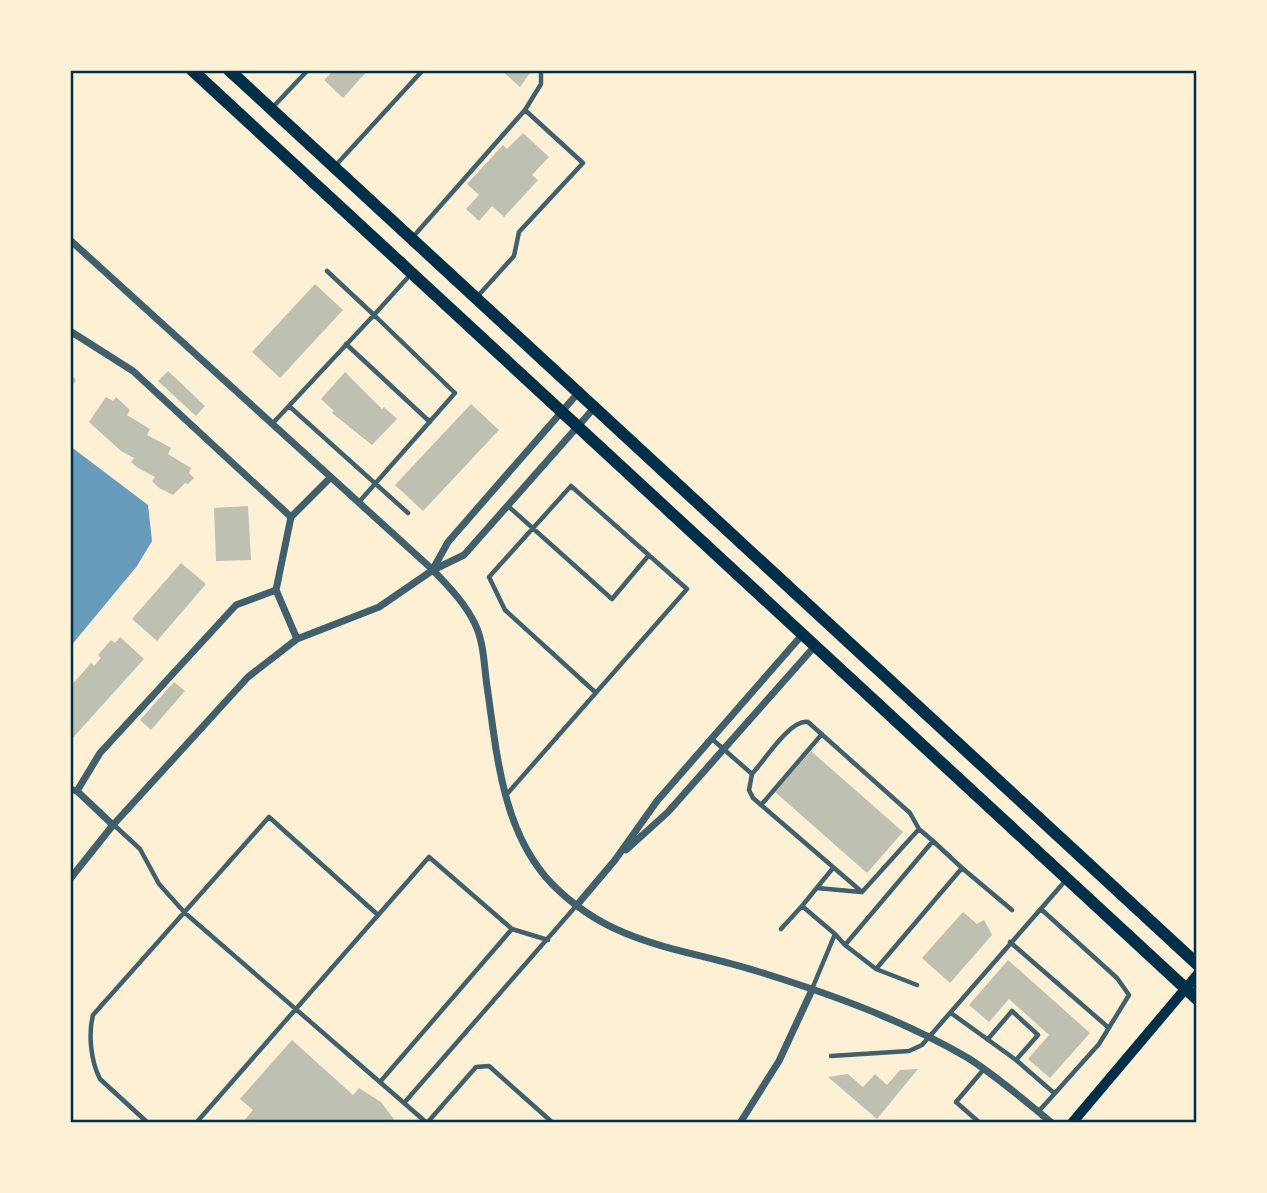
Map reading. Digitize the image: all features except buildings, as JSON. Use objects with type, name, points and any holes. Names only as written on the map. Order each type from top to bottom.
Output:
[{"type":"main road","points":[[192,70],[1197,999]]},
{"type":"main road","points":[[229,70],[1197,964]]},
{"type":"main road","points":[[1072,1123],[1197,975]]},
{"type":"street","points":[[70,240],[433,570],[461,600],[476,625],[506,794],[516,828],[530,854],[552,883],[600,923],[636,940],[714,958],[812,990],[931,1038],[984,1069],[1052,1123]]},
{"type":"street","points":[[70,331],[133,371],[292,517]]},
{"type":"street","points":[[433,570],[448,542],[578,393]]},
{"type":"street","points":[[70,879],[113,825],[248,677],[297,639],[379,607],[433,570],[464,555],[594,408]]},
{"type":"street","points":[[297,639],[276,590],[292,517],[330,478]]},
{"type":"street","points":[[113,825],[74,790],[100,753],[236,605],[276,590]]},
{"type":"street","points":[[577,905],[615,860],[657,801],[802,635]]},
{"type":"street","points":[[615,860],[668,812],[814,647]]},
{"type":"street","points":[[740,1123],[779,1061],[812,990]]},
{"type":"lane","points":[[271,109],[309,70]]},
{"type":"lane","points":[[334,167],[423,70]]},
{"type":"lane","points":[[411,239],[525,110],[541,84],[541,70]]},
{"type":"lane","points":[[476,298],[514,256],[520,232],[583,163],[525,110]]},
{"type":"lane","points":[[327,271],[456,393],[358,503]]},
{"type":"lane","points":[[272,425],[411,274]]},
{"type":"lane","points":[[346,344],[430,422]]},
{"type":"lane","points":[[289,406],[408,513]]},
{"type":"lane","points":[[506,794],[687,589],[570,486],[489,577],[505,610],[595,692]]},
{"type":"lane","points":[[508,506],[612,599],[649,555]]},
{"type":"lane","points":[[862,892],[761,805],[748,790],[752,774],[791,728],[802,721],[808,722],[910,813],[919,829],[1012,910]]},
{"type":"lane","points":[[761,805],[822,734]]},
{"type":"lane","points":[[712,738],[752,774]]},
{"type":"lane","points":[[148,1123],[100,1079],[95,1070],[90,1026],[93,1015],[269,817],[378,915]]},
{"type":"lane","points":[[113,825],[140,849],[159,884],[185,913],[427,1123],[476,1067],[484,1065],[489,1066],[553,1123]]},
{"type":"lane","points":[[862,892],[919,829]]},
{"type":"lane","points":[[845,945],[933,841]]},
{"type":"lane","points":[[196,1123],[429,857],[512,929],[548,940]]},
{"type":"lane","points":[[781,929],[833,868]]},
{"type":"lane","points":[[876,969],[962,868]]},
{"type":"lane","points":[[831,1056],[909,1051],[931,1038],[1066,879]]},
{"type":"lane","points":[[816,888],[862,892]]},
{"type":"lane","points":[[404,1103],[577,905]]},
{"type":"lane","points":[[802,906],[876,969],[917,985]]},
{"type":"lane","points":[[1038,1112],[1099,1044],[1129,995],[1118,978],[1042,910]]},
{"type":"lane","points":[[380,1082],[512,929]]},
{"type":"lane","points":[[812,990],[835,934]]},
{"type":"lane","points":[[1010,942],[1109,1028]]},
{"type":"lane","points":[[988,1040],[1012,1012],[1038,1035],[1016,1060]]},
{"type":"lane","points":[[951,1013],[1016,1060],[1054,1093]]},
{"type":"lane","points":[[980,1123],[956,1102],[984,1069]]},
{"type":"water","points":[[70,446],[148,505],[152,541],[137,566],[70,647]]}]
